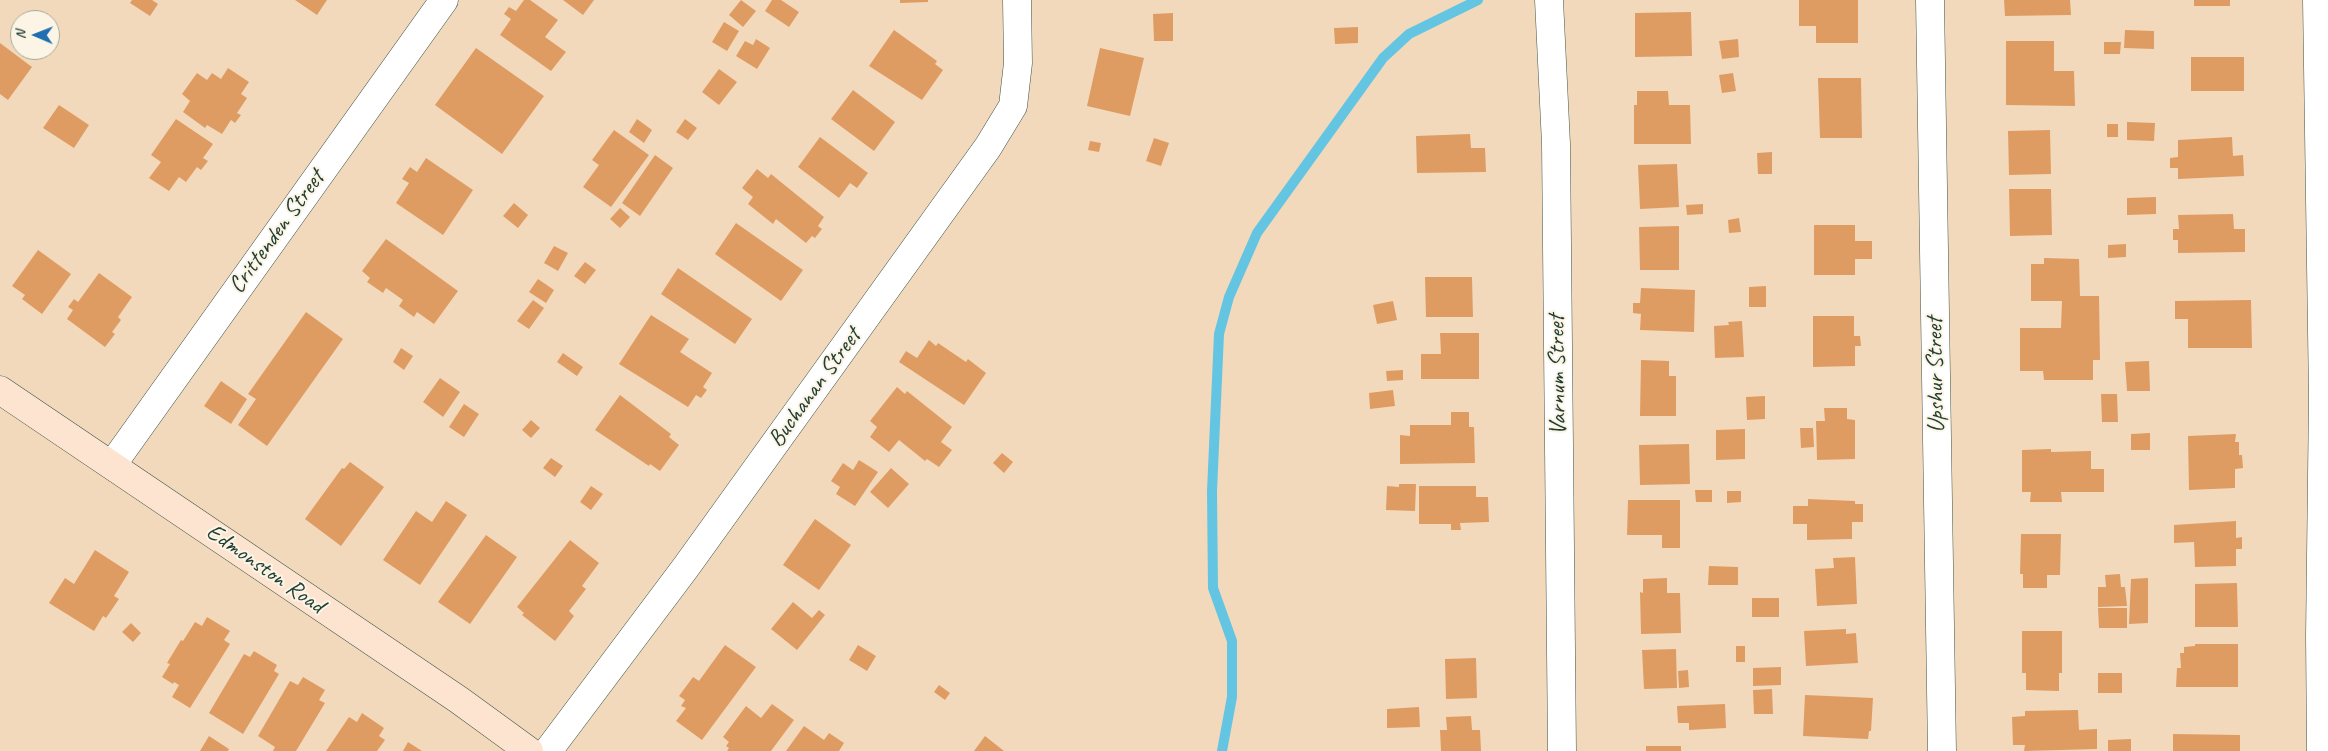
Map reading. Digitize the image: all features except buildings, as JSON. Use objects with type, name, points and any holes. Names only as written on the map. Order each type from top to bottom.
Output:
[{"type":"street","name":"Crittenden Street","points":[[112,465],[444,0]]},
{"type":"street","name":"Buchanan Street","points":[[548,751],[692,559],[988,147],[1013,106],[1018,64],[1017,0]]},
{"type":"street","name":"Varnum Street","points":[[1549,0],[1556,144],[1562,751]]},
{"type":"street","name":"Upshur Street","points":[[1930,0],[1942,751]]},
{"type":"street","points":[[2316,0],[2326,397],[2320,636],[2321,751]]},
{"type":"street","name":"Edmonston Road","points":[[0,390],[459,700],[528,751]]},
{"type":"waterway","points":[[1222,751],[1232,697],[1232,641],[1213,588],[1212,491],[1219,334],[1229,297],[1257,233],[1383,58],[1409,34],[1478,0]]}]
